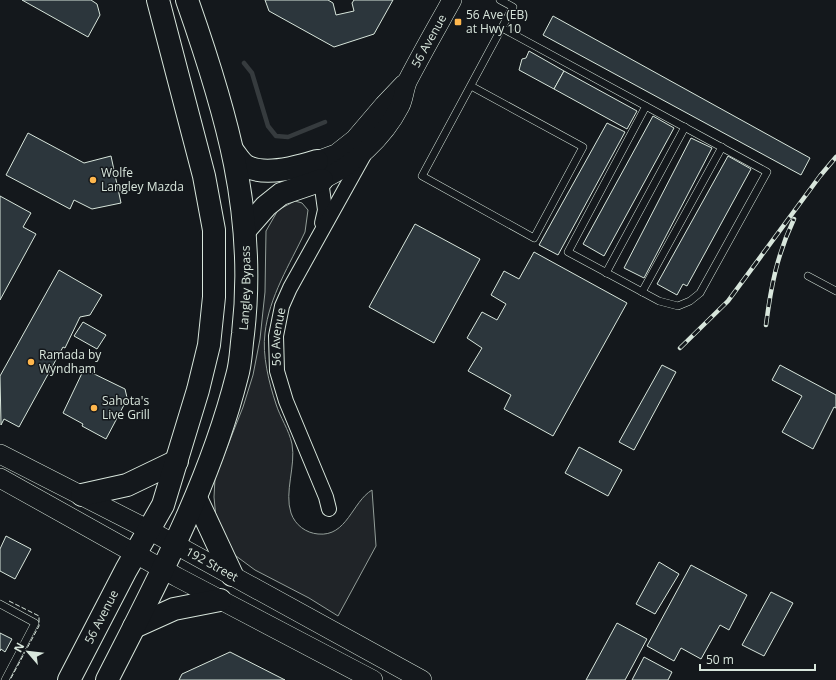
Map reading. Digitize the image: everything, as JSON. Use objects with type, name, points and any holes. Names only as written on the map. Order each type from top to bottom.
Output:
[{"type":"highway","points":[[136,554],[163,505],[177,462],[198,390],[209,345],[214,297],[214,230],[204,176],[167,26],[158,0]]},
{"type":"highway","name":"Langley Bypass","points":[[162,569],[196,498],[222,428],[238,375],[246,311],[247,269],[245,230],[233,151],[215,82],[187,0]]},
{"type":"highway","points":[[233,151],[247,167],[257,170],[319,170]]},
{"type":"highway","points":[[245,230],[266,206],[281,194],[319,170]]},
{"type":"highway","points":[[82,495],[127,484],[177,462]]},
{"type":"highway","points":[[196,498],[232,574]]},
{"type":"highway","name":"56 Avenue","points":[[69,680],[126,570],[136,554]]},
{"type":"highway","points":[[107,680],[162,569]]},
{"type":"highway","points":[[134,627],[174,609],[220,600]]},
{"type":"main road","name":"56 Avenue","points":[[319,170],[348,165],[368,148],[390,122],[400,105],[407,82],[452,0]]},
{"type":"main road","name":"56 Avenue","points":[[319,170],[355,139],[384,105],[407,82]]},
{"type":"main road","name":"192 Street","points":[[0,454],[150,530],[422,680]]},
{"type":"main road","points":[[0,478],[162,569],[364,678]]},
{"type":"street","name":"56 Avenue","points":[[329,509],[326,497],[286,401],[277,372],[276,336],[282,306],[319,235],[368,148]]},
{"type":"street","name":"56 Avenue","points":[[319,170],[325,210],[319,235]]},
{"type":"lane","points":[[470,86],[583,147],[534,238],[422,176],[470,86],[513,7],[500,0]]},
{"type":"lane","points":[[502,28],[722,147],[767,172],[700,293],[690,301],[678,306],[659,301],[568,252],[646,106]]},
{"type":"lane","points":[[606,273],[685,127]]},
{"type":"lane","points":[[642,292],[722,147]]},
{"type":"lane","points":[[808,276],[836,291]]},
{"type":"lane","points":[[0,604],[34,623],[5,680]]},
{"type":"shaded area","points":[[295,201],[302,203],[308,210],[305,232],[275,294],[267,320],[264,342],[265,360],[271,387],[292,444],[293,461],[289,488],[289,505],[291,513],[298,525],[305,530],[318,534],[328,533],[343,525],[359,502],[372,490],[376,546],[338,616],[309,598],[255,570],[236,556],[228,547],[216,518],[214,497],[215,478],[243,407],[253,375],[260,339],[265,292],[266,231],[278,210]]},
{"type":"building","points":[[22,0],[91,0],[97,4],[100,15],[88,37]]},
{"type":"building","points":[[265,0],[328,0],[333,3],[336,15],[354,11],[352,3],[354,0],[393,0],[374,34],[334,47],[269,11]]},
{"type":"building","points":[[553,16],[810,158],[801,175],[543,35]]},
{"type":"building","points":[[529,51],[564,71],[554,89],[519,70],[522,59],[526,58]]},
{"type":"building","points":[[564,71],[637,111],[627,129],[554,89]]},
{"type":"building","points":[[653,116],[674,128],[604,256],[583,244]]},
{"type":"building","points":[[607,123],[625,132],[558,255],[539,245]]},
{"type":"building","points":[[28,133],[84,163],[111,156],[121,203],[92,209],[74,200],[70,209],[6,175]]},
{"type":"building","points":[[691,138],[712,148],[644,278],[624,268]]},
{"type":"building","points":[[728,156],[751,169],[687,286],[683,284],[677,295],[657,284]]},
{"type":"building","points":[[0,196],[31,213],[23,227],[36,234],[0,300]]},
{"type":"building","points":[[415,224],[480,259],[434,343],[369,307]]},
{"type":"building","points":[[534,252],[627,303],[553,436],[504,409],[511,395],[468,371],[482,348],[467,338],[482,312],[497,320],[506,304],[491,295],[504,271],[519,279]]},
{"type":"building","name":"Ramada by Wyndham","points":[[59,270],[102,295],[90,315],[80,317],[65,348],[63,347],[19,427],[4,419],[1,425],[0,376]]},
{"type":"building","points":[[83,322],[106,335],[97,349],[74,336]]},
{"type":"building","points":[[662,365],[676,372],[634,450],[619,442]]},
{"type":"building","points":[[780,365],[836,395],[836,408],[834,407],[813,449],[782,432],[802,396],[772,380]]},
{"type":"building","name":"Sahota's Live Grill","points":[[84,369],[125,389],[128,402],[125,403],[106,439],[82,426],[83,424],[63,413]]},
{"type":"building","points":[[579,447],[622,470],[608,496],[565,473]]},
{"type":"building","points":[[6,536],[31,549],[15,579],[0,571],[0,549]]},
{"type":"building","points":[[659,562],[679,574],[655,614],[636,604]]},
{"type":"building","points":[[691,565],[747,595],[729,630],[720,625],[701,659],[681,648],[674,661],[647,646]]},
{"type":"building","points":[[771,592],[793,603],[764,656],[742,645]]},
{"type":"building","points":[[617,623],[647,639],[625,680],[586,680]]},
{"type":"building","points":[[0,633],[12,639],[5,652],[1,649],[0,651]]},
{"type":"building","points":[[230,652],[285,680],[179,680],[182,674]]},
{"type":"building","points":[[644,657],[672,672],[668,680],[632,680]]},
{"type":"waterway","points":[[244,63],[252,73],[268,126],[276,136],[288,137],[325,122]]},
{"type":"railway","points":[[680,348],[728,301],[820,176],[836,157]]},
{"type":"railway","points":[[766,325],[770,297],[779,258],[794,219]]},
{"type":"fence","points":[[9,601],[39,616],[39,626],[10,680]]},
{"type":"place","name":"56 Ave (EB) at Hwy 10","points":[[458,22]]},
{"type":"place","name":"Wolfe Langley Mazda","points":[[93,180]]},
{"type":"place","name":"Ramada by Wyndham","points":[[31,362]]},
{"type":"place","name":"Sahota's Live Grill","points":[[94,408]]}]
